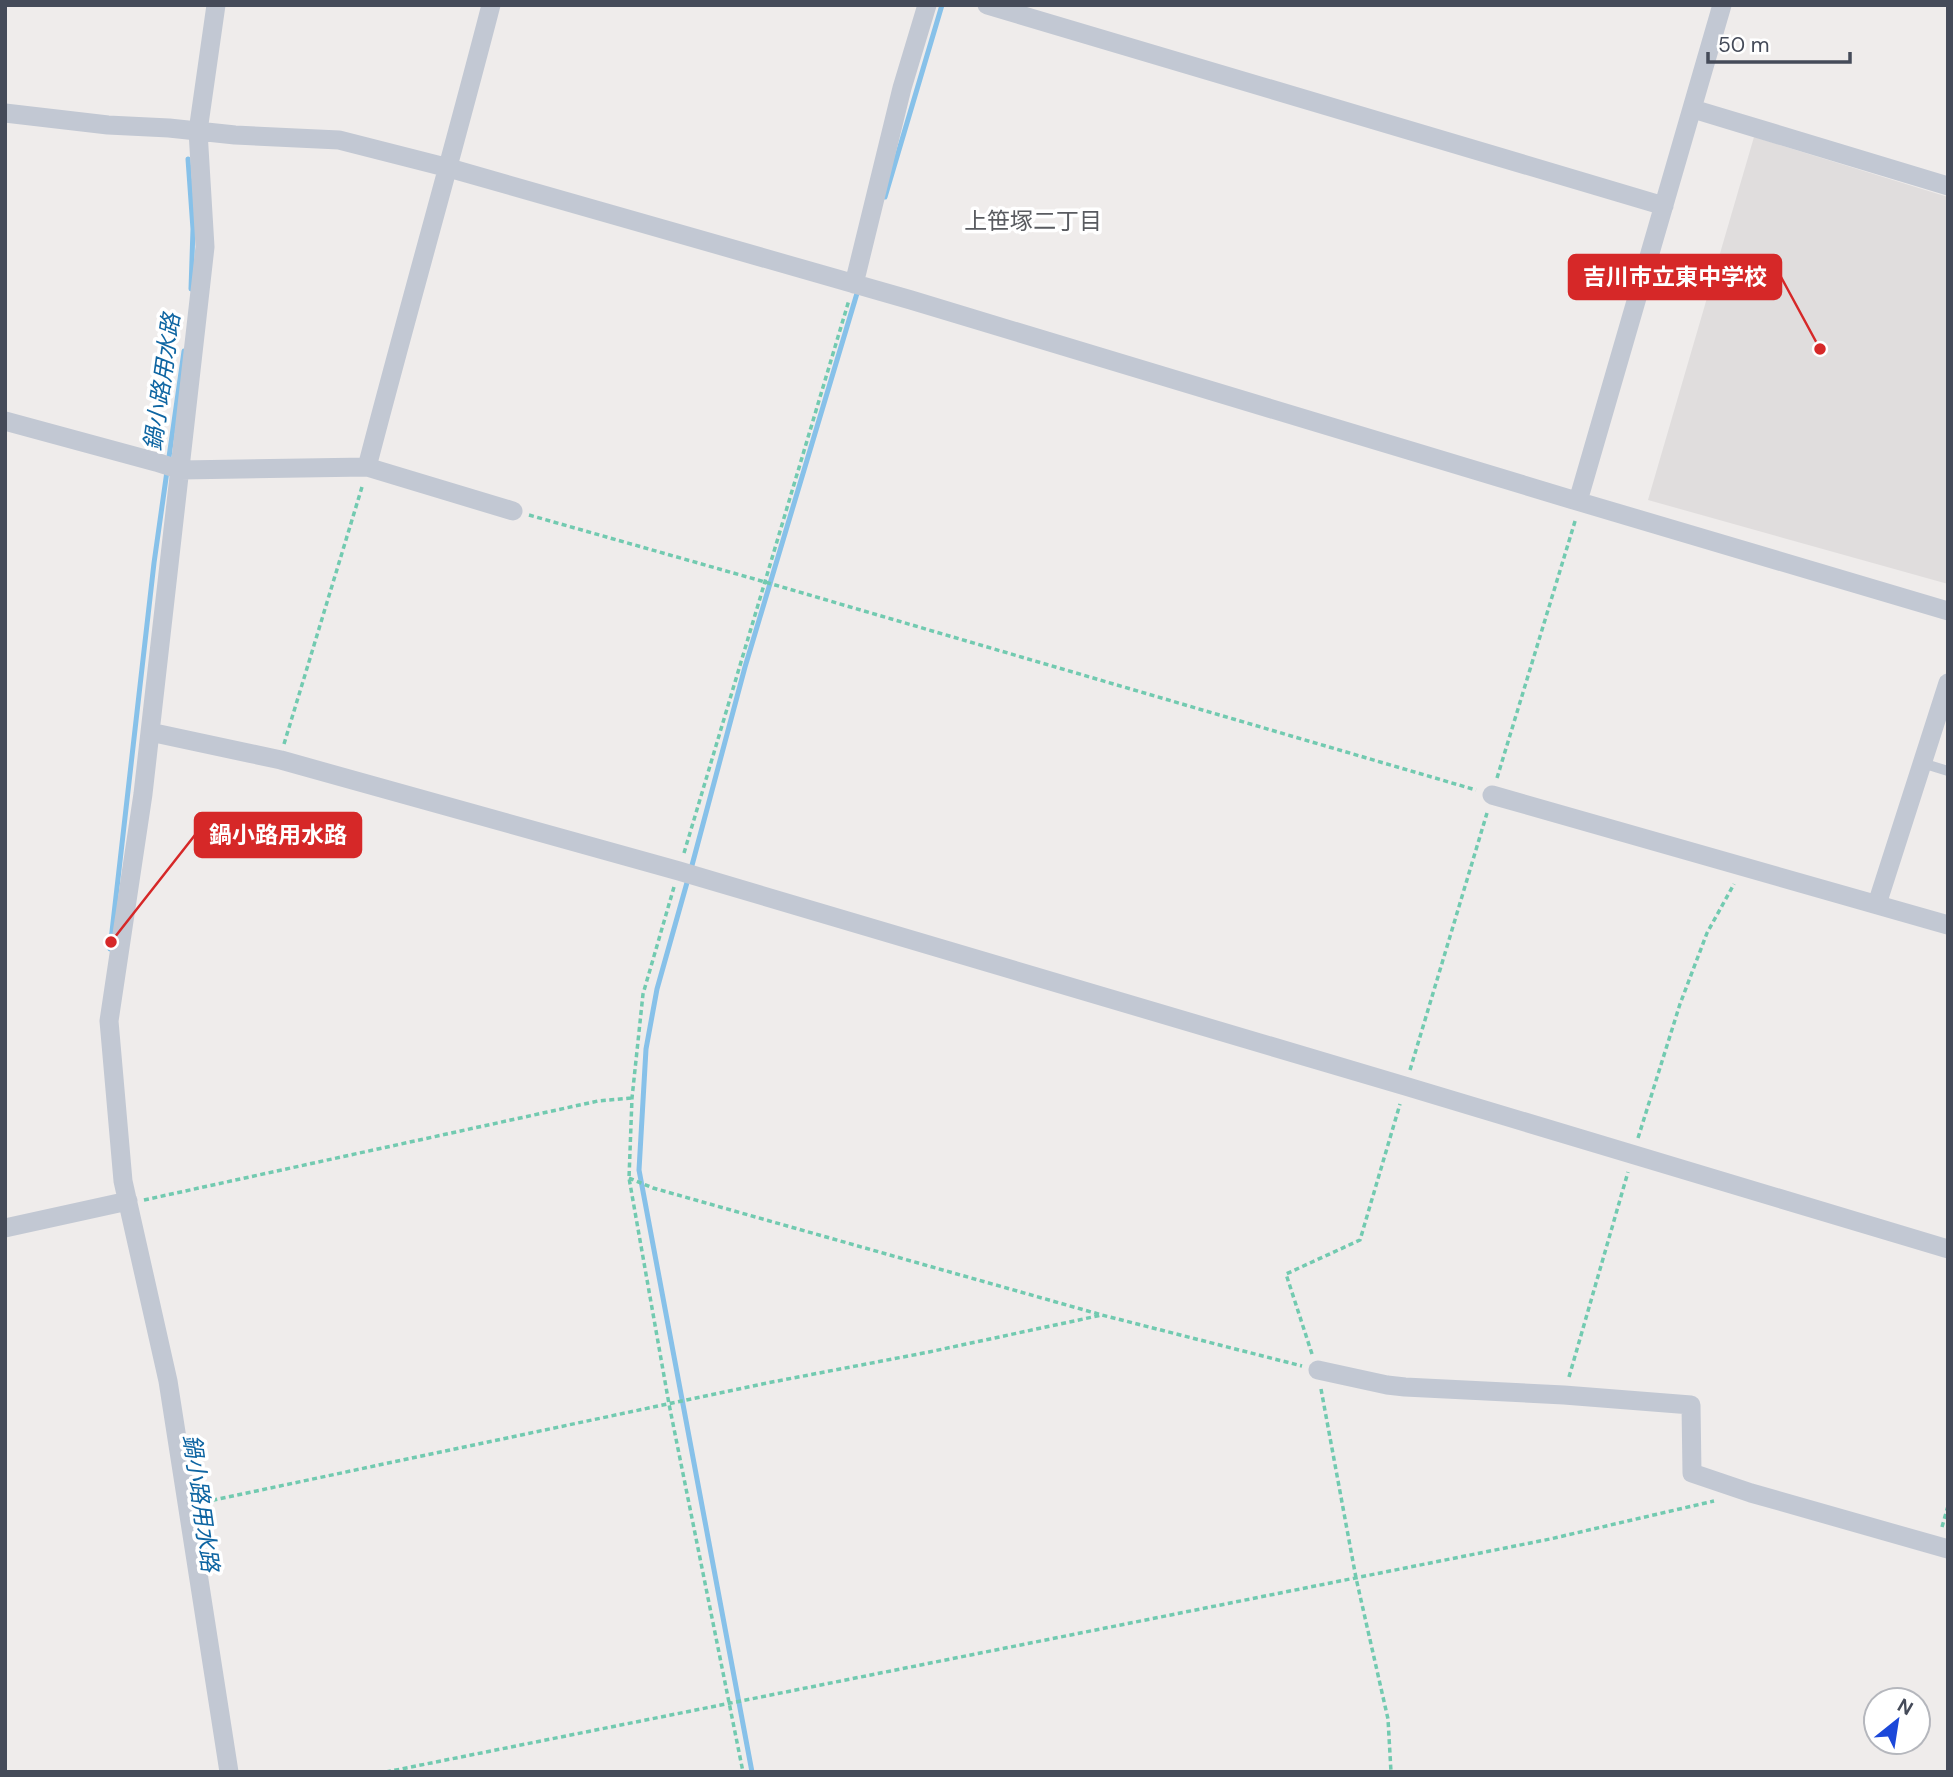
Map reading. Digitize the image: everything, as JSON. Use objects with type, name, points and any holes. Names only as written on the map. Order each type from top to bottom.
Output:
[{"type":"street","points":[[216,5],[198,131],[205,247],[150,732],[109,1021],[123,1181],[168,1381],[229,1772]]},
{"type":"street","points":[[367,467],[491,5]]},
{"type":"street","points":[[854,285],[902,88],[927,5]]},
{"type":"street","points":[[988,5],[1664,206]]},
{"type":"street","points":[[1579,502],[1722,5]]},
{"type":"street","points":[[1693,109],[1948,186]]},
{"type":"street","points":[[5,113],[108,125],[338,140],[911,300],[1948,611]]},
{"type":"street","points":[[5,421],[181,470],[367,467],[513,511]]},
{"type":"street","points":[[1877,904],[1948,683]]},
{"type":"street","points":[[150,732],[281,760],[678,871],[1948,1249]]},
{"type":"street","points":[[1492,795],[1948,925]]},
{"type":"street","points":[[5,1228],[128,1201]]},
{"type":"street","points":[[1318,1370],[1396,1386],[1691,1405],[1692,1473],[1751,1493],[1948,1549]]},
{"type":"lane","points":[[1922,763],[1948,771]]},
{"type":"path","points":[[743,1772],[669,1404],[629,1178],[632,1098],[643,994],[854,285]]},
{"type":"path","points":[[281,760],[367,467]]},
{"type":"path","points":[[1391,1772],[1388,1718],[1356,1578],[1318,1370],[1286,1274],[1360,1240],[1579,502]]},
{"type":"path","points":[[513,511],[1492,795]]},
{"type":"path","points":[[1564,1395],[1633,1155],[1680,1004],[1707,933],[1743,866]]},
{"type":"path","points":[[128,1201],[149,1200],[598,1101],[632,1098]]},
{"type":"path","points":[[629,1178],[653,1188],[1102,1315],[1318,1370]]},
{"type":"path","points":[[188,1504],[1102,1315]]},
{"type":"path","points":[[386,1772],[1550,1539],[1751,1493]]},
{"type":"shaded area","points":[[1754,137],[1948,197],[1948,584],[1648,500]]},
{"type":"waterway","points":[[885,197],[942,5]]},
{"type":"waterway","name":"鍋小路用水路","points":[[188,159],[193,229],[191,289]]},
{"type":"waterway","points":[[691,869],[745,667],[858,290]]},
{"type":"waterway","name":"鍋小路用水路","points":[[110,949],[154,563],[184,351]]},
{"type":"waterway","points":[[688,879],[657,989],[646,1049],[639,1170],[752,1772]]},
{"type":"place","name":"吉川市立東中学校","points":[[1820,349]]},
{"type":"place","name":"鍋小路用水路","points":[[111,942]]},
{"type":"district","name":"上笹塚二丁目","points":[[1033,221]]}]
